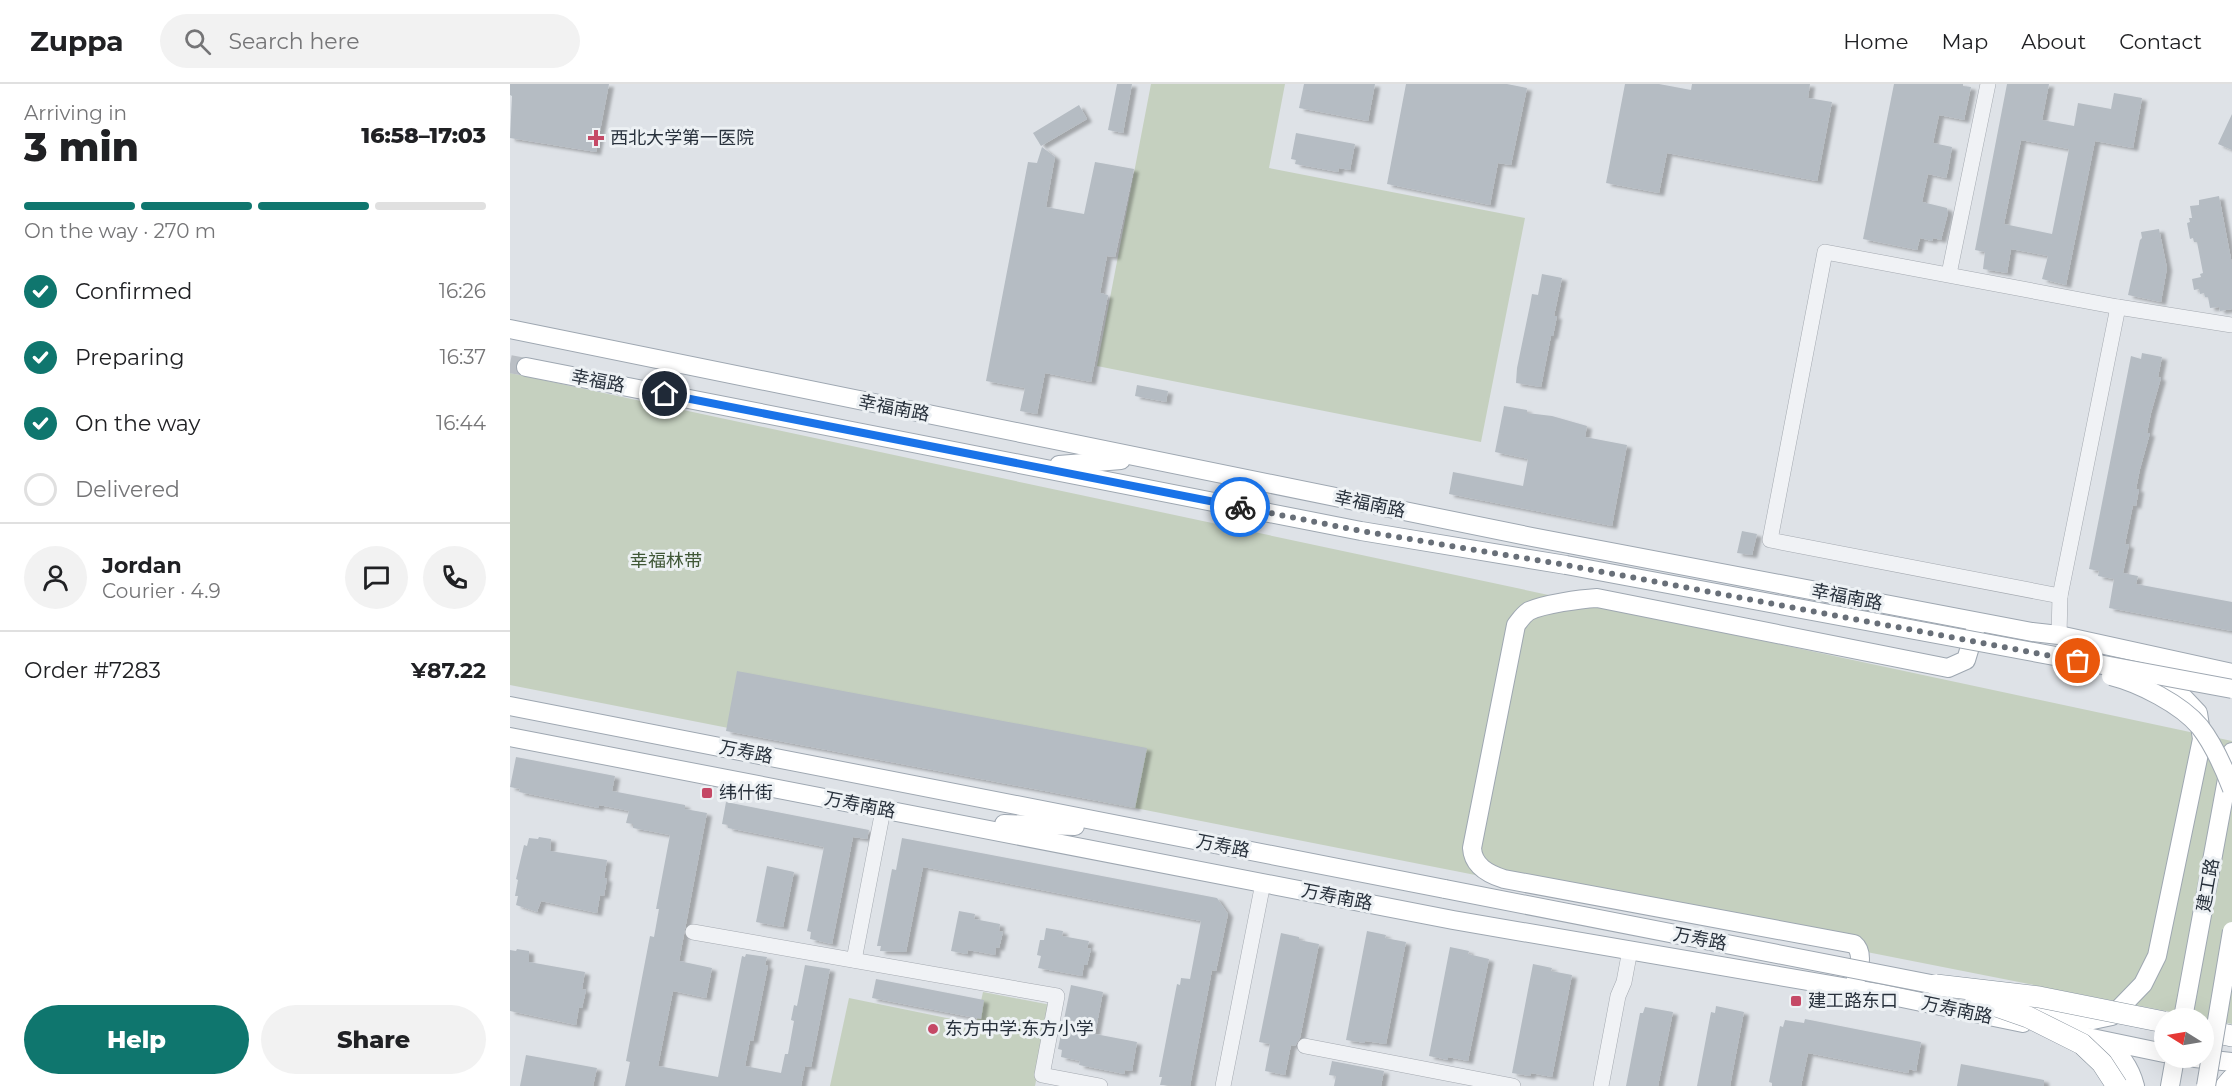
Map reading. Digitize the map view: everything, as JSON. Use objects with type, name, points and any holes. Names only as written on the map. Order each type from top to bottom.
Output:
[{"type":"highway","points":[[1936,985],[2039,997],[2154,1020]]},
{"type":"highway","points":[[1936,985],[2028,1017],[2082,1044],[2102,1063],[2117,1086]]},
{"type":"highway","points":[[2214,1032],[2232,1036]]},
{"type":"highway","points":[[2226,1086],[2232,1079]]},
{"type":"main road","name":"幸福南路","points":[[510,329],[1520,535],[1977,622],[2060,635],[2232,673]]},
{"type":"main road","name":"幸福路","points":[[526,367],[1361,531],[1566,565],[2014,650]]},
{"type":"main road","points":[[1037,467],[1144,458]]},
{"type":"main road","points":[[1854,989],[1861,954],[1854,944],[1504,879],[1490,874],[1479,865],[1472,857],[1472,848],[1516,625],[1522,616],[1531,610],[1580,599],[1597,598],[1948,668],[1966,660],[1977,622]]},
{"type":"main road","points":[[2012,1021],[2046,1013],[2093,1020],[2112,1016],[2143,984],[2157,956],[2202,739],[2198,713],[2180,694],[2141,675],[2105,645]]},
{"type":"main road","points":[[2014,650],[2232,689]]},
{"type":"main road","points":[[2014,650],[2122,678],[2172,704],[2199,726],[2225,770],[2232,789]]},
{"type":"main road","name":"万寿路","points":[[510,706],[1936,985]]},
{"type":"main road","name":"万寿南路","points":[[510,737],[1453,920],[1854,989],[2154,1051]]},
{"type":"main road","name":"建工路","points":[[2184,1008],[2232,752]]},
{"type":"main road","points":[[948,822],[1128,828]]},
{"type":"main road","points":[[2206,1086],[2232,931]]},
{"type":"main road","points":[[2100,1040],[2118,1052],[2132,1073],[2135,1086]]},
{"type":"main road","points":[[2214,1060],[2232,1062]]},
{"type":"main road","points":[[2170,1086],[2173,1068]]},
{"type":"street","points":[[1949,274],[1988,84]]},
{"type":"street","points":[[2060,596],[1770,540],[1825,252],[2118,307],[2232,325]]},
{"type":"street","points":[[2060,635],[2060,596],[2118,307]]},
{"type":"street","points":[[854,960],[883,810]]},
{"type":"street","points":[[1223,1086],[1263,883]]},
{"type":"street","points":[[693,932],[1057,996],[1042,1075],[1101,1086]]},
{"type":"street","points":[[1601,1086],[1618,996],[1624,982],[1630,950]]},
{"type":"street","points":[[1305,1046],[1513,1086]]},
{"type":"green space","points":[[1151,84],[1285,84],[1269,168],[1525,218],[1481,442],[1097,366]]},
{"type":"green space","name":"幸福林带","points":[[510,373],[2232,741],[2232,1024],[2214,1020],[2214,1008],[2154,1009],[510,685]]},
{"type":"green space","name":"东方中学·东方小学","points":[[983,992],[1051,1005],[1035,1086],[830,1086],[849,998],[976,1024]]},
{"type":"building","points":[[510,84],[609,84],[596,152],[510,138],[512,96],[510,95]]},
{"type":"building","points":[[1117,84],[1132,84],[1123,133],[1108,130]]},
{"type":"building","points":[[1304,84],[1375,84],[1368,121],[1299,108]]},
{"type":"building","points":[[1406,84],[1507,84],[1527,88],[1511,165],[1498,163],[1490,205],[1387,184]]},
{"type":"building","points":[[1625,84],[1659,84],[1691,90],[1692,84],[1810,84],[1808,98],[1832,102],[1817,181],[1667,153],[1659,193],[1606,183]]},
{"type":"building","points":[[1894,84],[1963,84],[1963,86],[1971,87],[1964,120],[1939,115],[1933,143],[1952,147],[1948,170],[1946,178],[1928,174],[1922,202],[1947,208],[1948,213],[1941,240],[1933,238],[1932,241],[1920,238],[1917,250],[1863,239]]},
{"type":"building","points":[[2007,84],[2049,84],[2042,120],[2074,126],[2078,103],[2111,109],[2114,93],[2142,98],[2133,148],[2095,141],[2066,285],[2042,279],[2048,256],[2011,249],[2007,273],[1983,269],[1985,252],[1975,250]],"holes":[[[2021,140],[2069,149],[2052,234],[2004,224]]]},
{"type":"building","points":[[1079,105],[1087,119],[1041,146],[1033,133]]},
{"type":"building","points":[[2232,114],[2232,150],[2218,144]]},
{"type":"building","points":[[1296,133],[1355,144],[1350,170],[1339,168],[1338,172],[1295,164],[1296,160],[1291,159]]},
{"type":"building","points":[[1042,147],[1055,157],[1046,207],[1084,214],[1095,162],[1134,169],[1115,257],[1107,256],[1100,293],[1108,295],[1091,382],[1045,373],[1037,414],[1020,411],[1025,388],[986,381],[1028,162],[1037,163]]},
{"type":"building","points":[[2219,196],[2232,264],[2232,309],[2220,311],[2219,307],[2210,308],[2208,297],[2205,297],[2204,293],[2200,294],[2199,289],[2194,290],[2192,279],[2201,277],[2200,274],[2203,273],[2197,242],[2194,242],[2193,238],[2190,239],[2187,223],[2190,222],[2189,218],[2192,218],[2190,206],[2199,205],[2199,200]]},
{"type":"building","points":[[2159,229],[2167,268],[2161,302],[2128,295],[2142,238],[2141,232]]},
{"type":"building","points":[[1542,274],[1562,278],[1554,316],[1557,316],[1541,387],[1516,383],[1532,294],[1538,295]]},
{"type":"building","points":[[2142,353],[2162,357],[2158,377],[2161,378],[2151,413],[2147,433],[2150,433],[2136,489],[2139,489],[2136,506],[2133,505],[2125,544],[2129,545],[2123,573],[2138,576],[2136,584],[2232,602],[2232,631],[2109,608],[2114,579],[2098,576],[2099,571],[2089,569],[2131,356],[2141,359]]},
{"type":"building","points":[[1137,385],[1168,391],[1166,402],[1135,396]]},
{"type":"building","points":[[1504,406],[1587,426],[1585,437],[1627,445],[1612,526],[1449,494],[1453,472],[1523,486],[1528,459],[1495,452]]},
{"type":"building","points":[[1742,531],[1757,534],[1752,555],[1737,553]]},
{"type":"building","points":[[737,671],[1147,748],[1135,808],[726,731]]},
{"type":"building","points":[[516,757],[615,776],[612,791],[685,805],[685,809],[707,813],[679,961],[712,968],[706,998],[673,991],[658,1066],[718,1077],[742,956],[745,957],[746,954],[767,957],[765,965],[768,966],[753,1041],[750,1040],[745,1066],[781,1073],[785,1054],[788,1054],[794,1021],[791,1020],[794,1005],[797,1006],[805,965],[830,969],[811,1067],[805,1066],[801,1086],[625,1086],[630,1062],[626,1061],[650,936],[654,937],[659,909],[656,909],[670,835],[633,828],[633,824],[626,823],[629,811],[599,805],[599,808],[519,792],[520,789],[510,787]]},
{"type":"building","points":[[726,802],[869,830],[867,839],[853,837],[832,944],[810,939],[811,932],[807,931],[824,847],[728,828],[728,825],[722,824]]},
{"type":"building","points":[[539,837],[551,839],[550,851],[607,860],[604,896],[600,895],[597,913],[541,901],[537,912],[516,905],[518,880],[516,879],[524,845],[527,846],[529,838],[538,839]]},
{"type":"building","points":[[902,838],[1217,898],[1228,914],[1216,971],[1212,970],[1190,1086],[1160,1085],[1162,1077],[1159,1077],[1177,984],[1180,985],[1181,978],[1190,979],[1201,921],[923,867],[906,952],[880,951],[881,946],[877,946],[892,869],[896,870]]},
{"type":"building","points":[[767,866],[794,872],[783,927],[756,922]]},
{"type":"building","points":[[959,911],[975,914],[974,919],[1000,924],[999,931],[1003,932],[995,955],[968,950],[967,954],[951,951]]},
{"type":"building","points":[[1046,928],[1063,931],[1062,936],[1089,941],[1087,948],[1091,949],[1082,976],[1038,968],[1041,956],[1037,955],[1040,940],[1044,940]]},
{"type":"building","points":[[1367,931],[1386,935],[1385,938],[1406,942],[1386,1044],[1346,1040]]},
{"type":"building","points":[[1281,933],[1319,944],[1300,1038],[1295,1046],[1291,1045],[1285,1075],[1265,1071],[1270,1044],[1259,1042]]},
{"type":"building","points":[[1450,947],[1489,959],[1468,1061],[1429,1056]]},
{"type":"building","points":[[517,949],[529,951],[529,962],[585,972],[582,989],[586,990],[582,1008],[579,1007],[576,1025],[510,1011],[510,950],[516,951]]},
{"type":"building","points":[[1533,964],[1552,968],[1551,971],[1572,975],[1552,1077],[1531,1073],[1530,1076],[1512,1073]]},
{"type":"building","points":[[876,979],[984,1000],[981,1019],[872,998]]},
{"type":"building","points":[[1071,985],[1103,992],[1095,1034],[1137,1042],[1132,1071],[1125,1070],[1124,1074],[1079,1065],[1080,1061],[1061,1057],[1062,1050],[1058,1049]]},
{"type":"building","points":[[1716,1006],[1744,1012],[1730,1086],[1697,1086],[1711,1012],[1715,1013]]},
{"type":"building","points":[[1645,1007],[1673,1012],[1658,1086],[1626,1086],[1640,1013],[1643,1013]]},
{"type":"building","points":[[1805,1019],[1921,1042],[1916,1071],[1909,1069],[1908,1073],[1808,1053],[1801,1086],[1772,1086],[1769,1082],[1780,1026],[1783,1027],[1785,1020],[1804,1023]]},
{"type":"building","points":[[526,1055],[597,1068],[593,1086],[520,1086]]},
{"type":"building","points":[[1332,1061],[1384,1071],[1381,1086],[1334,1086],[1336,1076],[1329,1075]]},
{"type":"building","points":[[1961,1064],[2044,1080],[2044,1086],[1957,1086]]},
{"type":"tunnel","points":[[510,364],[526,367]]},
{"type":"way so far","points":[[1240,507],[1361,531],[1566,565],[2078,661]]},
{"type":"place","name":"西北大学第一医院","points":[[596,138]]},
{"type":"place","name":"纬什街","points":[[707,793]]},
{"type":"place","name":"建工路东口","points":[[1796,1001]]},
{"type":"place","name":"东方中学·东方小学","points":[[933,1029]]},
{"type":"route","points":[[665,394],[1240,507]]}]
